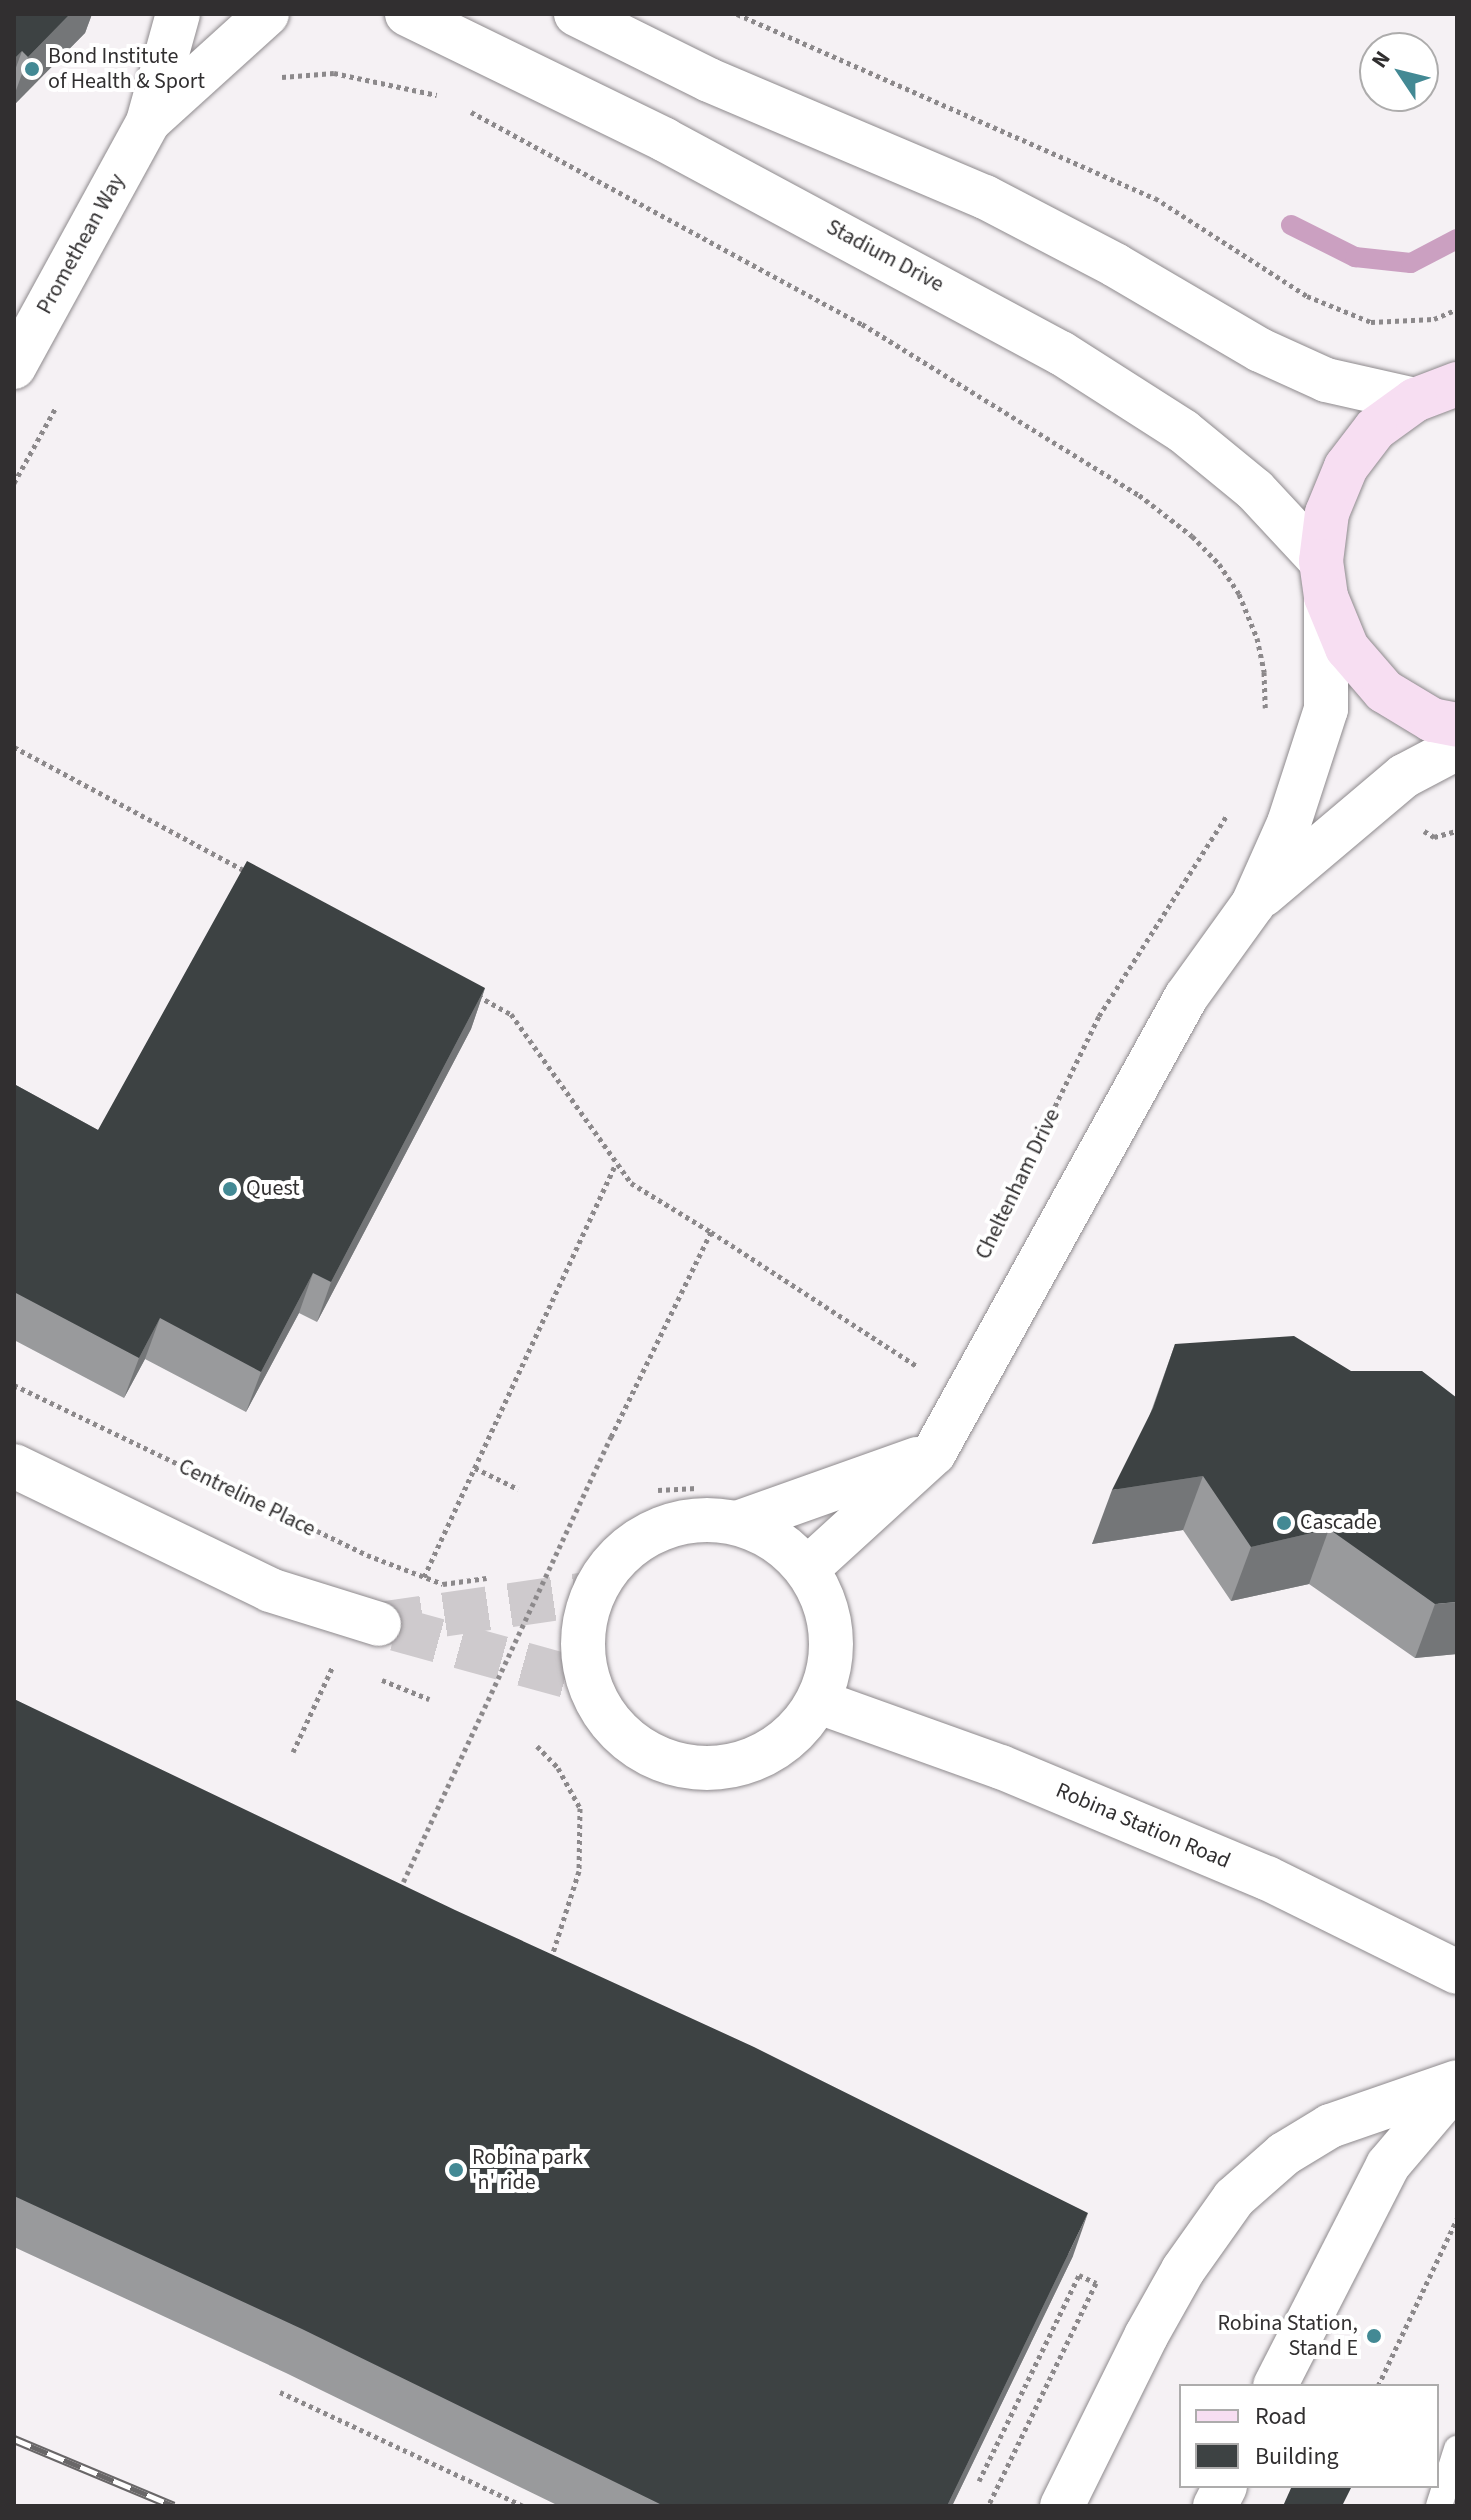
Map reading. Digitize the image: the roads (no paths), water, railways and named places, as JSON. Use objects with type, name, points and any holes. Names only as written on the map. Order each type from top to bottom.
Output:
[{"type":"main road","points":[[1457,384],[1415,400],[1375,429],[1346,467],[1327,513],[1324,579],[1347,648],[1384,691],[1432,720],[1457,725]]},
{"type":"street","points":[[148,122],[178,14]]},
{"type":"street","points":[[148,122],[268,14]]},
{"type":"street","name":"Stadium Drive","points":[[407,14],[679,148],[1061,353],[1183,431],[1255,490],[1324,579]]},
{"type":"street","points":[[576,14],[709,80],[985,197],[1115,265],[1260,350],[1326,380],[1415,400]]},
{"type":"street","name":"Promethean Way","points":[[14,367],[148,122]]},
{"type":"street","points":[[808,1568],[934,1453],[1186,997],[1253,904],[1289,823],[1326,709],[1324,579]]},
{"type":"street","points":[[1253,904],[1404,776],[1457,748]]},
{"type":"street","points":[[740,1522],[934,1453]]},
{"type":"street","points":[[14,1466],[270,1590],[379,1624]]},
{"type":"street","points":[[716,1518],[740,1522],[779,1540],[808,1568],[832,1627],[830,1671],[819,1702],[792,1736],[746,1764],[726,1769],[678,1766],[650,1757],[616,1731],[588,1682],[582,1639],[594,1593],[623,1551],[672,1523],[716,1518]]},
{"type":"street","name":"Robina Station Road","points":[[819,1702],[1001,1767],[1267,1878],[1457,1972]]},
{"type":"street","points":[[1062,2506],[1146,2336],[1183,2270],[1234,2198],[1284,2154],[1330,2126],[1457,2083]]},
{"type":"street","points":[[1276,2384],[1388,2165],[1457,2083]]},
{"type":"street","points":[[1215,2506],[1224,2488]]},
{"type":"lane","points":[[1439,2506],[1457,2449]]},
{"type":"waterway","points":[[1291,225],[1355,257],[1411,263],[1457,239]]},
{"type":"tunnel","points":[[379,1624],[594,1593]]},
{"type":"tunnel","points":[[396,1629],[588,1682]]},
{"type":"railway","points":[[14,2439],[174,2506]]},
{"type":"place","name":"Bond Institute of Health & Sport","points":[[32,69]]},
{"type":"place","name":"Quest","points":[[230,1189]]},
{"type":"place","name":"Cascade","points":[[1284,1523]]},
{"type":"place","name":"Robina park 'n' ride","points":[[456,2170]]},
{"type":"place","name":"Robina Station, Stand E","points":[[1374,2336]]}]
